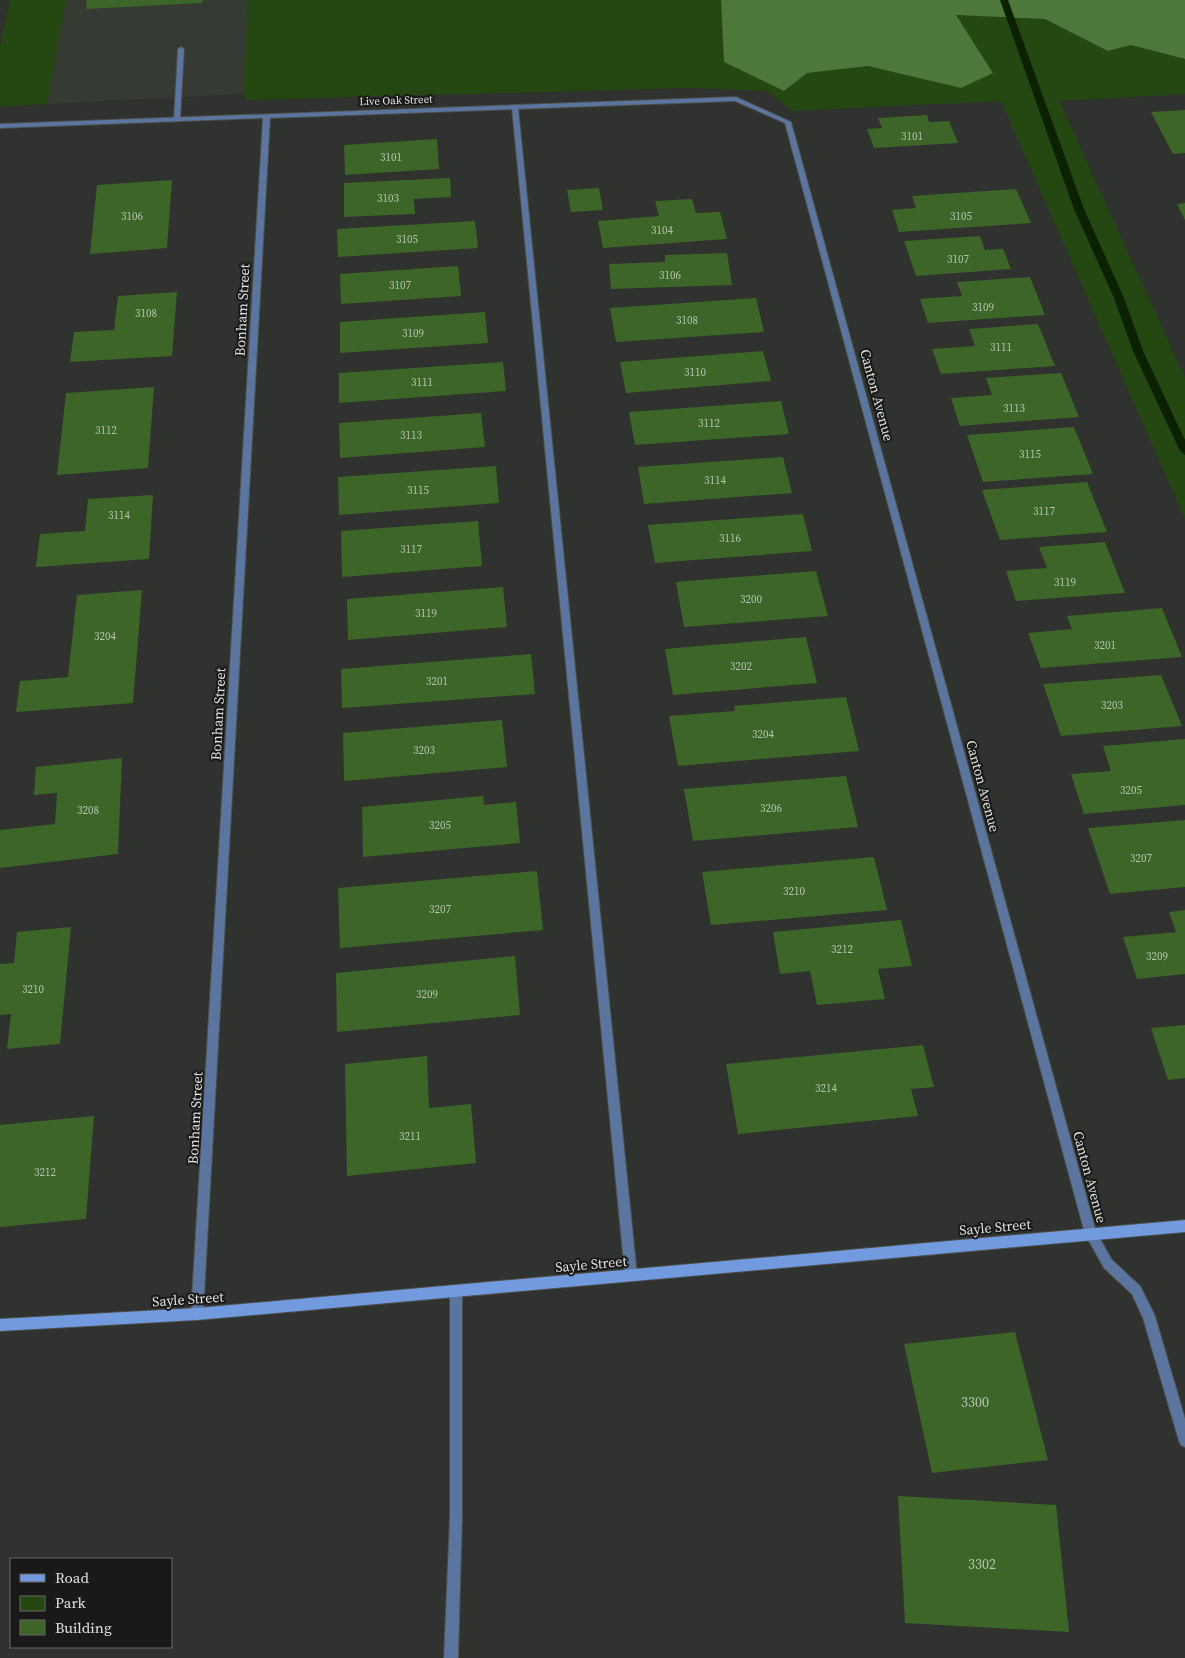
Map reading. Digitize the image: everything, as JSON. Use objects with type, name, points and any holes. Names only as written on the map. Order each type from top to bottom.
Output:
[{"type":"street","points":[[177,119],[181,49]]},
{"type":"street","name":"Live Oak Street","points":[[0,126],[736,99],[788,122]]},
{"type":"street","points":[[515,108],[632,1275]]},
{"type":"street","name":"Bonham Street","points":[[197,1314],[267,116]]},
{"type":"street","name":"Canton Avenue","points":[[788,122],[1091,1234],[1108,1264],[1136,1290],[1149,1316],[1185,1441]]},
{"type":"street","name":"Sayle Street","points":[[0,1325],[197,1314],[1185,1226]]},
{"type":"street","points":[[451,1658],[456,1517],[456,1291]]},
{"type":"shaded area","points":[[66,0],[248,0],[243,94],[47,104]]},
{"type":"green space","points":[[10,0],[66,0],[47,104],[0,107],[0,46]]},
{"type":"green space","points":[[248,0],[721,0],[724,62],[784,91],[807,73],[868,66],[961,88],[993,72],[955,15],[1045,19],[1108,51],[1131,45],[1185,59],[1185,94],[1059,101],[1185,378],[1185,519],[1001,101],[792,111],[767,91],[688,88],[246,100],[243,94]]},
{"type":"green space","points":[[721,0],[1185,0],[1185,59],[1131,45],[1108,51],[1045,19],[956,15],[993,73],[961,88],[868,66],[807,73],[784,91],[724,62]]},
{"type":"building","points":[[87,0],[203,0],[202,3],[86,9]]},
{"type":"building","points":[[1185,110],[1185,153],[1173,154],[1151,112]]},
{"type":"building","points":[[927,115],[929,122],[949,121],[958,143],[874,148],[867,129],[882,128],[878,118]]},
{"type":"building","points":[[437,139],[439,169],[345,175],[344,145]]},
{"type":"building","points":[[450,178],[451,197],[414,199],[415,214],[344,217],[344,183]]},
{"type":"building","points":[[172,180],[167,248],[90,254],[97,185]]},
{"type":"building","points":[[599,188],[603,210],[571,212],[567,190]]},
{"type":"building","points":[[1016,189],[1031,223],[899,232],[892,210],[916,208],[912,196]]},
{"type":"building","points":[[692,199],[696,213],[720,212],[727,239],[603,248],[598,221],[659,216],[655,201]]},
{"type":"building","points":[[1185,203],[1185,220],[1177,204]]},
{"type":"building","points":[[475,221],[478,248],[338,257],[337,229]]},
{"type":"building","points":[[980,236],[985,250],[1003,249],[1011,269],[916,276],[904,241]]},
{"type":"building","points":[[727,253],[732,285],[611,289],[609,264],[665,262],[665,255]]},
{"type":"building","points":[[458,266],[461,296],[341,304],[340,274]]},
{"type":"building","points":[[1030,277],[1045,315],[928,323],[920,299],[962,296],[957,282]]},
{"type":"building","points":[[177,292],[172,356],[70,362],[74,332],[114,330],[118,296]]},
{"type":"building","points":[[756,298],[764,332],[616,342],[610,308]]},
{"type":"building","points":[[485,312],[488,343],[340,353],[340,322]]},
{"type":"building","points":[[1038,324],[1055,366],[941,374],[932,349],[975,346],[969,329]]},
{"type":"building","points":[[763,351],[771,381],[626,393],[620,362]]},
{"type":"building","points":[[503,362],[506,391],[339,403],[339,373]]},
{"type":"building","points":[[1061,373],[1079,417],[960,426],[951,398],[992,395],[986,378]]},
{"type":"building","points":[[154,387],[148,468],[57,475],[66,393]]},
{"type":"building","points":[[781,401],[789,434],[635,445],[629,412]]},
{"type":"building","points":[[481,413],[485,447],[340,458],[339,423]]},
{"type":"building","points":[[1074,427],[1093,474],[983,482],[967,435]]},
{"type":"building","points":[[783,457],[792,493],[644,504],[638,467]]},
{"type":"building","points":[[496,466],[499,503],[339,515],[338,477]]},
{"type":"building","points":[[1087,482],[1107,532],[1000,540],[982,490]]},
{"type":"building","points":[[153,495],[149,559],[36,567],[40,534],[85,531],[88,499]]},
{"type":"building","points":[[803,514],[812,551],[655,563],[648,525]]},
{"type":"building","points":[[478,521],[482,566],[342,577],[341,531]]},
{"type":"building","points":[[1105,542],[1125,593],[1016,601],[1006,571],[1047,568],[1039,547]]},
{"type":"building","points":[[816,571],[828,616],[684,627],[676,582]]},
{"type":"building","points":[[503,587],[507,627],[348,640],[347,599]]},
{"type":"building","points":[[142,590],[133,703],[16,712],[20,681],[68,677],[77,595]]},
{"type":"building","points":[[1162,608],[1182,657],[1041,668],[1028,633],[1072,629],[1067,616]]},
{"type":"building","points":[[806,637],[817,683],[673,695],[665,649]]},
{"type":"building","points":[[531,654],[535,694],[342,708],[341,669]]},
{"type":"building","points":[[1161,675],[1182,726],[1061,736],[1043,684]]},
{"type":"building","points":[[846,697],[859,751],[678,766],[669,716],[735,711],[734,706]]},
{"type":"building","points":[[502,720],[507,767],[344,781],[343,733]]},
{"type":"building","points":[[1185,739],[1185,805],[1084,814],[1071,774],[1111,771],[1103,746]]},
{"type":"building","points":[[122,758],[118,854],[0,868],[0,830],[55,824],[57,793],[34,795],[36,767]]},
{"type":"building","points":[[846,776],[858,827],[693,841],[684,789]]},
{"type":"building","points":[[483,796],[484,805],[516,802],[520,843],[363,857],[362,807]]},
{"type":"building","points":[[1185,820],[1185,887],[1110,894],[1088,828]]},
{"type":"building","points":[[874,857],[887,910],[711,925],[702,872]]},
{"type":"building","points":[[537,871],[543,930],[340,948],[338,888]]},
{"type":"building","points":[[1185,910],[1185,974],[1137,979],[1123,937],[1176,932],[1169,912]]},
{"type":"building","points":[[901,920],[912,966],[878,969],[885,999],[817,1005],[810,971],[780,974],[773,932]]},
{"type":"building","points":[[71,927],[60,1044],[7,1049],[11,1014],[0,1015],[0,964],[14,963],[17,932]]},
{"type":"building","points":[[515,956],[520,1015],[337,1032],[336,973]]},
{"type":"building","points":[[1185,1025],[1185,1078],[1168,1080],[1151,1028]]},
{"type":"building","points":[[923,1045],[934,1087],[911,1089],[918,1116],[738,1134],[726,1064]]},
{"type":"building","points":[[427,1056],[429,1108],[471,1104],[476,1163],[347,1176],[345,1064]]},
{"type":"building","points":[[94,1116],[86,1219],[0,1227],[0,1125]]},
{"type":"building","points":[[1015,1332],[1048,1460],[932,1473],[904,1344]]},
{"type":"building","points":[[898,1496],[1056,1505],[1069,1632],[905,1623]]},
{"type":"waterway","points":[[1004,0],[1079,209],[1119,298],[1138,351],[1185,451]]}]
